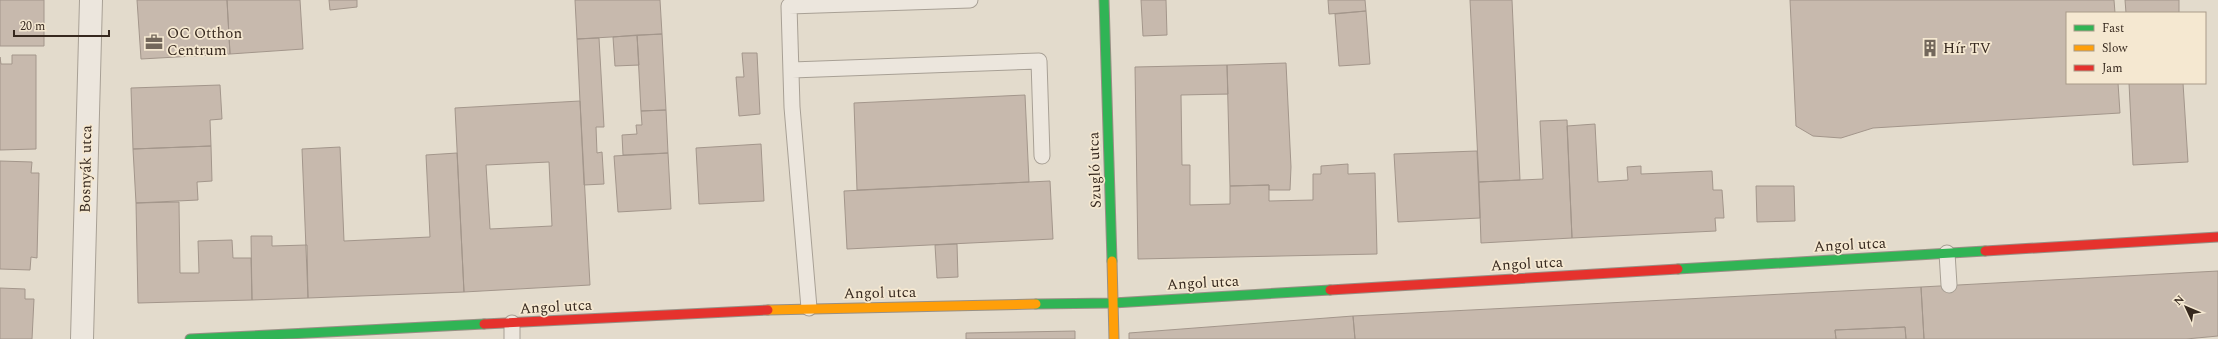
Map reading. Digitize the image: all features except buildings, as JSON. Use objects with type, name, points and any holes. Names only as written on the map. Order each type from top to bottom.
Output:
[{"type":"street","name":"Bosnyák utca","points":[[82,339],[91,0]]},
{"type":"street","name":"Szugló utca","points":[[1104,0],[1114,339]]},
{"type":"street","name":"Angol utca","points":[[190,339],[809,308],[1113,303],[2218,237]]},
{"type":"lane","points":[[809,308],[792,107],[789,6],[970,0]]},
{"type":"lane","points":[[792,70],[1039,61],[1042,156]]},
{"type":"lane","points":[[1947,253],[1949,285]]},
{"type":"lane","points":[[512,323],[512,339]]},
{"type":"traffic: fast","points":[[1104,0],[1112,261]]},
{"type":"traffic: fast","points":[[1678,269],[1985,251]]},
{"type":"traffic: fast","points":[[1036,304],[1113,303],[1330,290]]},
{"type":"traffic: fast","points":[[190,339],[484,324]]},
{"type":"traffic: slow","points":[[1112,261],[1114,339]]},
{"type":"traffic: slow","points":[[768,310],[1036,304]]},
{"type":"traffic: jam","points":[[1985,251],[2218,237]]},
{"type":"traffic: jam","points":[[1330,290],[1678,269]]},
{"type":"traffic: jam","points":[[484,324],[768,310]]},
{"type":"place","name":"OC Otthon Centrum","points":[[154,42]]},
{"type":"place","name":"Hír TV","points":[[1930,48]]}]
